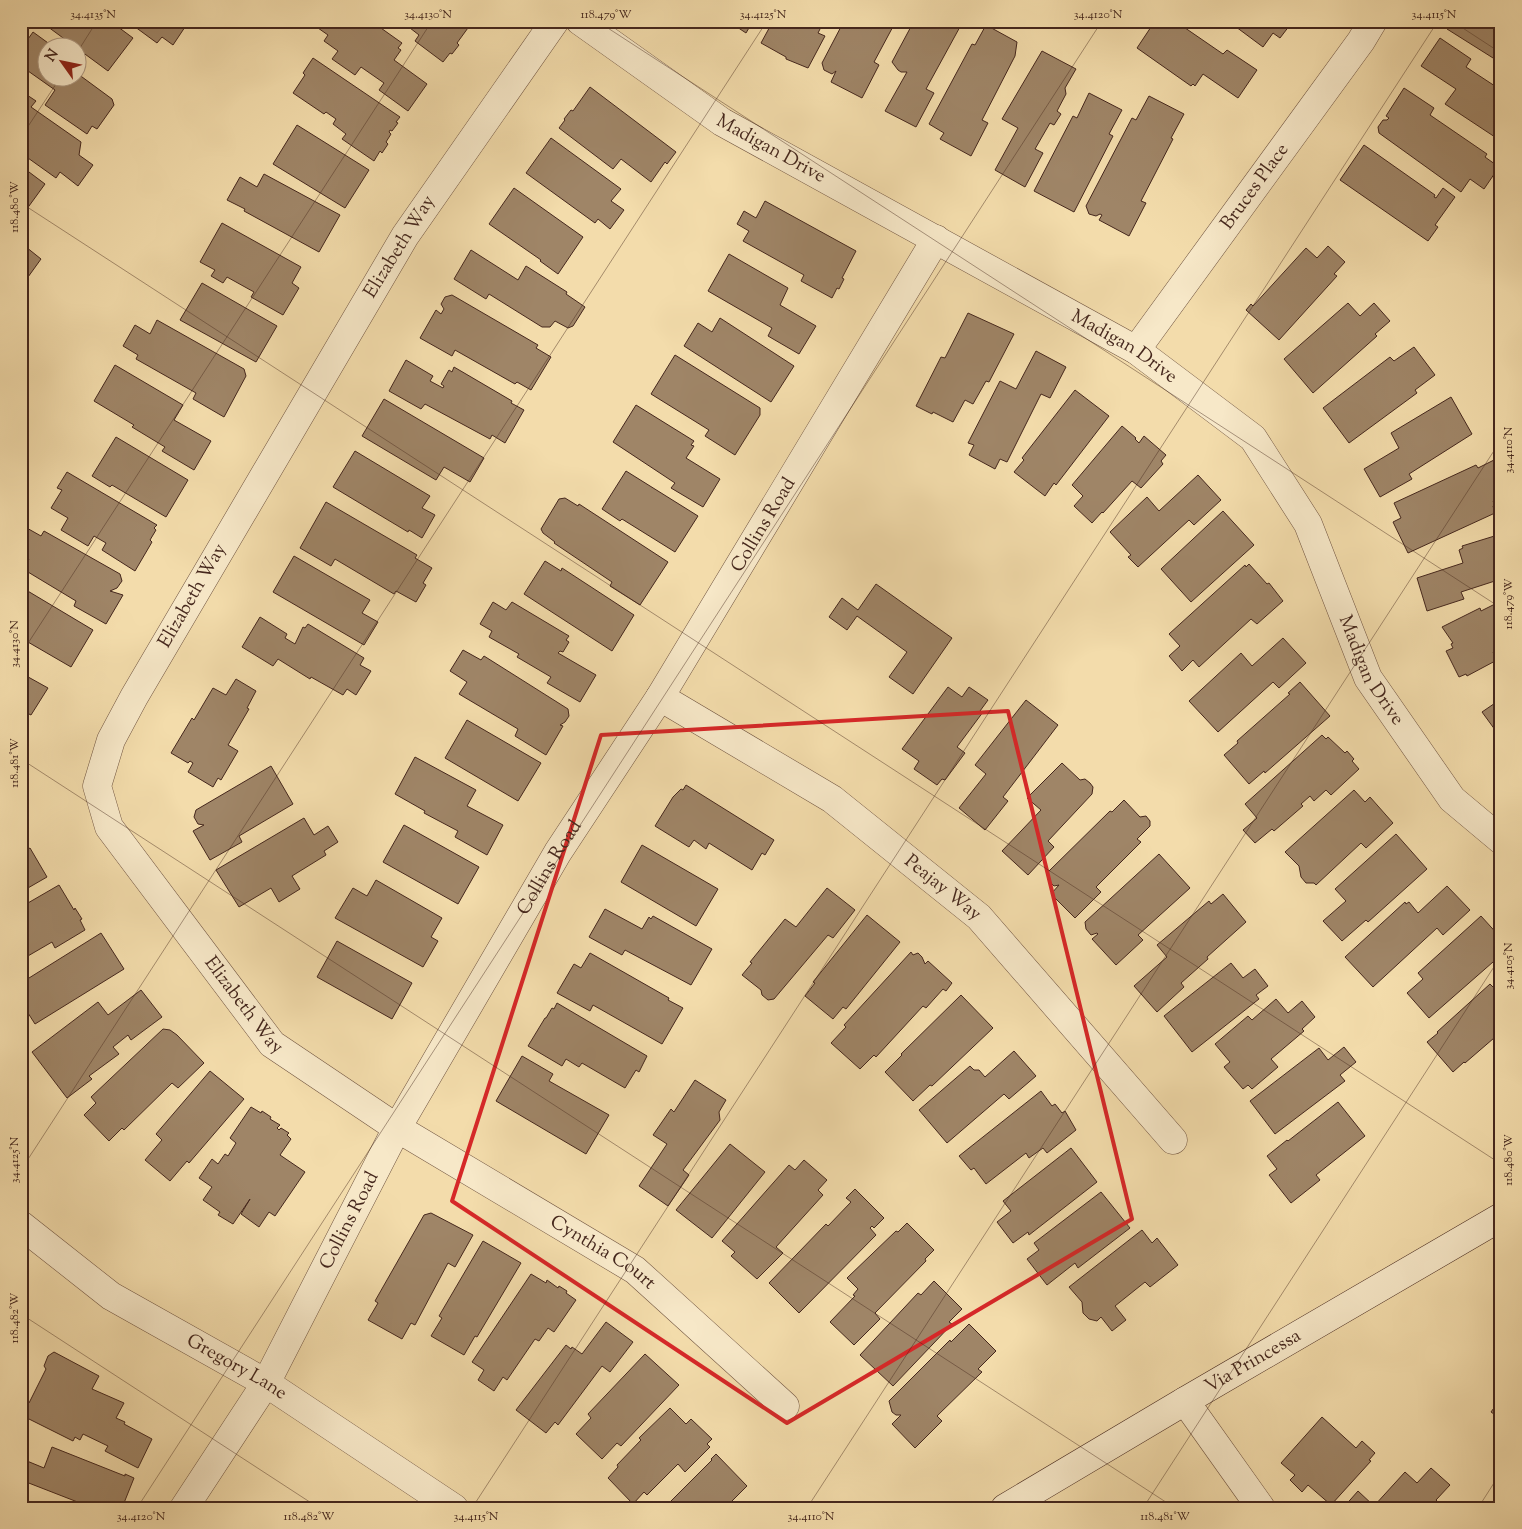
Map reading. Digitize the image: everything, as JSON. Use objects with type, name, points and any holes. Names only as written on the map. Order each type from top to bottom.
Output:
[{"type":"street","name":"Elizabeth Way","points":[[397,1128],[272,1044],[109,827],[98,786],[111,740],[134,697],[405,236],[555,21]]},
{"type":"street","name":"Madigan Drive","points":[[580,21],[722,122],[1136,350],[1253,438],[1308,524],[1368,678],[1452,799],[1501,840]]},
{"type":"street","name":"Bruces Place","points":[[1136,350],[1355,49],[1373,21]]},
{"type":"street","name":"Collins Road","points":[[184,1508],[266,1383],[397,1128],[558,852],[660,697],[936,239]]},
{"type":"street","name":"Peajay Way","points":[[660,697],[832,799],[980,917],[1173,1140]]},
{"type":"street","name":"Cynthia Court","points":[[397,1128],[635,1270],[785,1406]]},
{"type":"street","name":"Via Princessa","points":[[1006,1508],[1184,1401],[1501,1217]]},
{"type":"street","name":"Gregory Lane","points":[[21,1225],[111,1296],[266,1383],[454,1508]]},
{"type":"street","points":[[1184,1401],[1261,1508]]},
{"type":"highlighted area","points":[[1008,711],[1132,1219],[787,1423],[452,1201],[601,735]]},
{"type":"building","points":[[40,21],[110,21],[133,38],[108,71],[88,56],[88,38],[63,38]]},
{"type":"building","points":[[127,21],[189,21],[173,45],[162,37],[157,43]]},
{"type":"building","points":[[323,21],[371,21],[402,43],[398,48],[401,50],[394,60],[427,84],[408,111],[379,90],[384,83],[361,67],[355,75],[332,59],[338,51],[324,41],[328,35],[318,28]]},
{"type":"building","points":[[401,21],[473,21],[457,43],[459,45],[443,62],[415,41],[419,35]]},
{"type":"building","points":[[728,21],[753,21],[746,33]]},
{"type":"building","points":[[773,21],[824,21],[818,33],[825,36],[808,68],[786,59],[786,57],[761,43]]},
{"type":"building","points":[[844,21],[896,21],[874,62],[879,65],[862,98],[831,82],[836,71],[832,74],[824,70],[822,63]]},
{"type":"building","points":[[914,21],[955,21],[961,25],[926,89],[934,93],[916,127],[885,111],[907,72],[898,70],[892,62]]},
{"type":"building","points":[[1155,21],[1175,21],[1223,54],[1227,50],[1257,70],[1238,98],[1203,74],[1195,86],[1193,84],[1191,86],[1137,48]]},
{"type":"building","points":[[1228,21],[1293,21],[1280,38],[1273,33],[1263,47]]},
{"type":"building","points":[[1452,21],[1501,21],[1501,63],[1447,29]]},
{"type":"building","points":[[986,25],[1017,42],[1015,56],[982,120],[988,123],[971,156],[940,139],[944,133],[929,124],[972,44],[975,45]]},
{"type":"building","points":[[33,32],[41,38],[38,38],[38,78],[21,66],[21,49]]},
{"type":"building","points":[[1440,38],[1471,59],[1466,67],[1501,90],[1501,141],[1445,104],[1456,89],[1421,66]]},
{"type":"building","points":[[1042,51],[1076,69],[1065,88],[1066,94],[1057,111],[1061,114],[1054,125],[1050,123],[1035,149],[1043,153],[1025,187],[995,170],[1018,128],[1002,119]]},
{"type":"building","points":[[313,58],[400,117],[396,122],[398,123],[389,132],[391,134],[386,142],[388,144],[382,153],[380,151],[374,161],[342,139],[346,134],[333,124],[336,119],[326,112],[324,114],[293,93]]},
{"type":"building","points":[[88,81],[112,99],[114,105],[97,129],[92,126],[87,134],[45,105],[55,90],[52,88],[88,88]]},
{"type":"building","points":[[590,87],[676,152],[667,164],[665,162],[651,182],[621,159],[613,169],[559,128]]},
{"type":"building","points":[[1404,88],[1434,108],[1430,115],[1487,154],[1485,157],[1499,167],[1484,189],[1470,179],[1461,192],[1379,133],[1378,127],[1383,120],[1389,118],[1386,116]]},
{"type":"building","points":[[21,91],[36,101],[31,107],[81,142],[79,155],[93,165],[78,186],[60,172],[56,178],[21,153]]},
{"type":"building","points":[[1089,93],[1122,110],[1109,134],[1113,136],[1074,212],[1034,191],[1073,116],[1077,118]]},
{"type":"building","points":[[1149,96],[1184,114],[1141,201],[1146,203],[1129,236],[1099,220],[1102,215],[1089,214],[1086,206],[1132,118],[1136,120]]},
{"type":"building","points":[[297,125],[369,170],[345,208],[273,164]]},
{"type":"building","points":[[551,138],[621,189],[611,201],[624,210],[610,229],[598,219],[595,223],[526,173]]},
{"type":"building","points":[[1364,145],[1435,195],[1434,197],[1436,198],[1443,188],[1455,197],[1435,225],[1438,227],[1428,241],[1340,180]]},
{"type":"building","points":[[21,166],[45,184],[21,217]]},
{"type":"building","points":[[264,174],[340,215],[319,252],[227,200],[240,177],[257,187]]},
{"type":"building","points":[[514,188],[583,237],[558,274],[489,224]]},
{"type":"building","points":[[765,201],[856,251],[842,278],[844,279],[839,289],[837,288],[832,298],[801,281],[804,275],[743,241],[749,231],[737,224],[744,211],[756,218]]},
{"type":"building","points":[[222,223],[301,267],[292,283],[299,288],[283,315],[251,297],[254,292],[227,277],[223,283],[211,276],[215,270],[200,262]]},
{"type":"building","points":[[21,243],[41,259],[23,284],[21,282]]},
{"type":"building","points":[[1328,246],[1345,262],[1334,274],[1337,276],[1279,340],[1246,310],[1251,304],[1253,306],[1306,248],[1317,258]]},
{"type":"building","points":[[471,250],[518,280],[526,266],[567,292],[566,294],[585,307],[573,326],[568,328],[555,321],[550,327],[542,327],[489,294],[486,299],[454,279]]},
{"type":"building","points":[[729,254],[788,288],[780,305],[816,326],[799,354],[768,336],[772,328],[708,291]]},
{"type":"building","points":[[202,283],[277,326],[256,362],[180,320]]},
{"type":"building","points":[[452,295],[538,345],[536,348],[551,357],[531,390],[517,382],[515,384],[455,350],[452,356],[420,338],[436,310],[441,314],[444,309],[441,304],[445,297]]},
{"type":"building","points":[[1348,303],[1360,316],[1374,303],[1390,321],[1375,334],[1377,336],[1313,393],[1284,359]]},
{"type":"building","points":[[968,313],[1014,334],[989,382],[986,381],[973,404],[965,400],[953,422],[916,406],[941,357],[945,358]]},
{"type":"building","points":[[720,318],[794,366],[771,402],[684,346],[698,323],[712,332]]},
{"type":"building","points":[[157,320],[244,369],[246,376],[224,417],[193,399],[196,393],[136,359],[138,355],[123,346],[135,325],[150,334]]},
{"type":"building","points":[[1414,347],[1435,375],[1415,390],[1417,393],[1349,443],[1323,408],[1390,357],[1394,361]]},
{"type":"building","points":[[1036,351],[1066,367],[1050,398],[1041,394],[1007,462],[1000,459],[995,469],[969,455],[974,445],[968,443],[1000,381],[1016,389]]},
{"type":"building","points":[[675,355],[760,408],[760,415],[735,455],[705,436],[709,430],[651,394]]},
{"type":"building","points":[[406,360],[433,376],[430,381],[443,388],[444,386],[441,384],[449,370],[452,372],[454,367],[524,410],[505,443],[492,435],[490,439],[425,404],[421,409],[389,391]]},
{"type":"building","points":[[115,365],[183,405],[174,420],[211,441],[194,470],[162,451],[165,447],[132,427],[134,425],[94,401]]},
{"type":"building","points":[[1075,390],[1109,416],[1056,485],[1054,483],[1045,496],[1014,472],[1024,460],[1022,458]]},
{"type":"building","points":[[1451,397],[1472,434],[1409,474],[1412,479],[1380,497],[1364,469],[1399,448],[1391,433]]},
{"type":"building","points":[[384,399],[484,458],[470,482],[444,467],[436,480],[362,436]]},
{"type":"building","points":[[636,405],[694,441],[691,445],[694,446],[686,458],[720,479],[703,507],[671,488],[675,483],[613,442]]},
{"type":"building","points":[[1122,426],[1139,443],[1144,436],[1166,455],[1161,461],[1163,464],[1141,488],[1132,481],[1092,523],[1074,506],[1083,496],[1072,485]]},
{"type":"building","points":[[116,437],[188,480],[166,517],[112,485],[110,487],[92,476]]},
{"type":"building","points":[[355,451],[430,496],[422,508],[435,515],[422,538],[409,530],[408,532],[333,487]]},
{"type":"building","points":[[1498,458],[1501,464],[1501,497],[1493,501],[1495,513],[1408,553],[1393,522],[1401,518],[1394,503],[1476,465],[1478,468]]},
{"type":"building","points":[[626,471],[698,516],[675,552],[622,519],[620,521],[602,509]]},
{"type":"building","points":[[67,472],[157,525],[150,540],[152,542],[135,571],[102,550],[106,543],[94,536],[88,546],[61,530],[68,518],[51,508],[62,490],[57,488]]},
{"type":"building","points":[[1198,475],[1221,500],[1194,525],[1189,520],[1138,567],[1128,557],[1131,555],[1110,532],[1147,497],[1159,511]]},
{"type":"building","points":[[565,498],[578,506],[579,504],[668,562],[640,605],[610,586],[612,582],[554,543],[543,533],[541,529],[559,499]]},
{"type":"building","points":[[326,502],[417,555],[415,558],[432,568],[423,583],[426,585],[416,602],[396,591],[394,594],[335,559],[331,566],[300,548]]},
{"type":"building","points":[[1223,511],[1254,545],[1191,602],[1161,569]]},
{"type":"building","points":[[25,527],[41,536],[44,531],[120,574],[122,581],[117,588],[110,591],[123,595],[106,624],[74,606],[76,601],[23,569],[29,559],[21,555],[21,532]]},
{"type":"building","points":[[1501,534],[1501,579],[1461,592],[1464,599],[1427,611],[1417,578],[1463,563],[1459,550],[1463,548],[1462,546]]},
{"type":"building","points":[[294,556],[370,600],[362,613],[378,622],[364,645],[273,592]]},
{"type":"building","points":[[545,561],[561,571],[562,568],[634,615],[612,651],[524,594]]},
{"type":"building","points":[[1249,564],[1267,584],[1269,583],[1283,601],[1257,624],[1251,619],[1199,667],[1193,660],[1182,671],[1169,656],[1180,646],[1169,634],[1245,565],[1246,567]]},
{"type":"building","points":[[876,584],[952,638],[913,694],[889,677],[907,652],[857,616],[847,630],[829,617],[842,598],[858,610]]},
{"type":"building","points":[[21,587],[93,630],[71,667],[21,638]]},
{"type":"building","points":[[1501,601],[1501,648],[1493,652],[1497,660],[1467,676],[1466,674],[1459,677],[1446,651],[1453,648],[1451,644],[1453,643],[1442,627],[1480,608],[1481,611]]},
{"type":"building","points":[[493,602],[506,610],[512,602],[569,636],[566,640],[569,642],[563,652],[560,651],[558,653],[596,675],[580,702],[547,683],[551,677],[517,657],[519,654],[489,637],[492,631],[480,624]]},
{"type":"building","points":[[260,617],[287,634],[285,638],[295,644],[303,627],[305,628],[308,624],[364,658],[360,665],[371,671],[356,695],[347,689],[343,695],[311,677],[310,679],[278,659],[273,666],[242,647]]},
{"type":"building","points":[[1283,638],[1306,663],[1279,688],[1273,682],[1218,732],[1189,701],[1241,653],[1252,666]]},
{"type":"building","points":[[463,650],[481,660],[484,656],[568,709],[569,716],[560,725],[563,726],[546,755],[515,736],[518,729],[459,694],[467,682],[450,671]]},
{"type":"building","points":[[21,673],[48,688],[31,715],[21,710]]},
{"type":"building","points":[[236,679],[256,691],[247,708],[249,709],[228,745],[238,751],[221,780],[218,778],[213,787],[188,772],[193,763],[190,761],[188,763],[171,753],[213,688],[226,695]]},
{"type":"building","points":[[1300,682],[1330,716],[1265,773],[1264,771],[1249,784],[1224,755],[1290,694],[1288,693]]},
{"type":"building","points":[[948,687],[962,697],[969,687],[988,700],[980,711],[983,712],[957,747],[965,753],[945,780],[942,779],[937,785],[914,769],[919,761],[902,749]]},
{"type":"building","points":[[1501,699],[1501,738],[1482,712]]},
{"type":"building","points":[[1026,700],[1058,725],[1003,797],[1008,801],[985,830],[959,808],[986,774],[975,765]]},
{"type":"building","points":[[467,720],[541,763],[518,801],[445,758]]},
{"type":"building","points":[[1322,735],[1326,739],[1328,737],[1345,753],[1347,751],[1359,769],[1331,795],[1326,790],[1314,801],[1310,796],[1301,804],[1303,806],[1274,831],[1272,829],[1255,843],[1243,830],[1257,818],[1245,804]]},
{"type":"building","points":[[415,757],[476,790],[467,806],[503,825],[487,855],[455,837],[458,831],[424,813],[425,811],[395,794]]},
{"type":"building","points":[[1062,763],[1080,780],[1085,779],[1090,783],[1093,787],[1092,794],[1048,841],[1054,847],[1028,875],[1002,851],[1041,810],[1027,798]]},
{"type":"building","points":[[271,766],[293,804],[239,836],[242,842],[210,860],[193,831],[204,825],[198,824],[194,817],[196,810]]},
{"type":"building","points":[[686,785],[774,840],[765,855],[762,853],[752,870],[709,843],[706,849],[694,840],[689,847],[655,826],[673,797],[681,789],[683,790]]},
{"type":"building","points":[[1354,790],[1365,802],[1370,797],[1393,823],[1366,848],[1361,843],[1316,885],[1314,883],[1306,883],[1301,877],[1299,866],[1285,852]]},
{"type":"building","points":[[1124,800],[1140,817],[1146,816],[1150,821],[1150,826],[1137,839],[1141,842],[1096,887],[1101,892],[1075,918],[1051,894],[1059,885],[1054,886],[1048,880],[1048,872],[1110,811],[1112,812]]},
{"type":"building","points":[[304,818],[314,835],[328,826],[338,842],[324,851],[326,855],[292,876],[300,889],[279,902],[271,888],[239,907],[216,870]]},
{"type":"building","points":[[404,825],[479,867],[458,904],[383,862]]},
{"type":"building","points":[[1396,834],[1427,869],[1368,922],[1366,920],[1342,941],[1323,921],[1346,901],[1335,889]]},
{"type":"building","points":[[642,845],[718,889],[696,926],[621,882]]},
{"type":"building","points":[[30,848],[47,877],[21,892],[21,853]]},
{"type":"building","points":[[1159,854],[1190,888],[1138,935],[1143,940],[1116,965],[1092,939],[1098,934],[1091,935],[1086,929],[1085,922]]},
{"type":"building","points":[[376,880],[442,918],[431,937],[438,941],[423,967],[335,918],[353,888],[367,896]]},
{"type":"building","points":[[59,885],[74,910],[75,908],[82,919],[80,920],[85,930],[55,948],[52,942],[21,960],[21,907]]},
{"type":"building","points":[[1447,886],[1470,910],[1443,935],[1437,928],[1373,987],[1345,957],[1405,902],[1406,904],[1409,902],[1418,913]]},
{"type":"building","points":[[827,888],[855,910],[833,938],[828,935],[774,999],[768,1000],[762,995],[761,990],[742,975],[752,963],[750,962],[785,919],[796,927]]},
{"type":"building","points":[[1223,894],[1246,922],[1181,983],[1184,987],[1157,1012],[1134,986],[1167,957],[1157,945],[1209,901],[1211,904]]},
{"type":"building","points":[[605,909],[642,929],[649,917],[651,919],[653,916],[712,949],[691,985],[625,950],[622,955],[589,937]]},
{"type":"building","points":[[867,915],[900,942],[846,1009],[843,1007],[833,1019],[805,996],[815,983],[813,982]]},
{"type":"building","points":[[1481,916],[1501,938],[1501,955],[1429,1018],[1407,993],[1423,979],[1418,973]]},
{"type":"building","points":[[101,933],[124,969],[35,1024],[21,1002],[21,983]]},
{"type":"building","points":[[337,941],[412,983],[392,1019],[317,977]]},
{"type":"building","points":[[911,952],[913,955],[918,953],[925,964],[928,961],[952,983],[946,991],[943,989],[926,1008],[923,1006],[876,1057],[874,1055],[860,1069],[831,1043],[846,1027],[844,1025]]},
{"type":"building","points":[[590,953],[683,1008],[662,1044],[593,1005],[590,1011],[557,993],[574,964],[581,968]]},
{"type":"building","points":[[1231,963],[1243,978],[1255,969],[1268,986],[1256,995],[1259,999],[1192,1052],[1164,1016]]},
{"type":"building","points":[[1490,984],[1501,995],[1501,1032],[1453,1072],[1427,1042]]},
{"type":"building","points":[[141,990],[162,1017],[131,1040],[128,1035],[113,1047],[119,1054],[89,1076],[92,1079],[67,1098],[32,1052],[98,1002],[108,1015]]},
{"type":"building","points":[[961,995],[993,1028],[932,1086],[930,1085],[913,1101],[885,1072]]},
{"type":"building","points":[[1276,999],[1288,1013],[1302,1001],[1315,1017],[1302,1029],[1304,1031],[1271,1059],[1278,1067],[1252,1089],[1248,1085],[1243,1089],[1224,1067],[1230,1062],[1215,1044],[1248,1016],[1252,1020]]},
{"type":"building","points":[[557,1003],[647,1056],[639,1072],[636,1070],[625,1088],[582,1063],[579,1067],[566,1059],[562,1066],[528,1046],[545,1018]]},
{"type":"building","points":[[163,1029],[170,1030],[177,1035],[204,1063],[178,1088],[172,1083],[124,1130],[122,1128],[109,1141],[84,1115],[96,1103],[91,1097]]},
{"type":"building","points":[[1344,1047],[1356,1062],[1340,1075],[1345,1081],[1275,1134],[1250,1101],[1319,1048],[1328,1060]]},
{"type":"building","points":[[1014,1051],[1036,1076],[1009,1099],[1004,1094],[947,1143],[919,1110],[970,1066],[974,1070],[979,1070],[985,1077]]},
{"type":"building","points":[[522,1056],[553,1074],[549,1081],[609,1115],[586,1154],[496,1101]]},
{"type":"building","points":[[210,1071],[244,1099],[189,1163],[187,1161],[170,1181],[145,1160],[162,1140],[156,1134]]},
{"type":"building","points":[[695,1080],[726,1100],[719,1112],[720,1120],[683,1170],[689,1175],[668,1206],[639,1186],[667,1144],[653,1135],[671,1109],[674,1112]]},
{"type":"building","points":[[1041,1091],[1052,1106],[1055,1104],[1062,1113],[1065,1111],[1076,1130],[1047,1153],[1043,1148],[1029,1158],[1026,1153],[986,1184],[974,1168],[971,1170],[959,1156]]},
{"type":"building","points":[[1338,1102],[1365,1136],[1316,1175],[1320,1180],[1291,1203],[1269,1175],[1277,1169],[1267,1156]]},
{"type":"building","points":[[251,1107],[271,1117],[270,1119],[280,1125],[277,1128],[279,1130],[281,1128],[289,1133],[287,1135],[291,1139],[280,1155],[305,1172],[275,1216],[269,1212],[259,1227],[241,1214],[250,1199],[233,1224],[218,1215],[220,1212],[203,1200],[212,1187],[199,1178],[212,1159],[218,1164],[225,1154],[228,1156],[236,1143],[230,1138]]},
{"type":"building","points":[[730,1144],[765,1172],[712,1238],[676,1210]]},
{"type":"building","points":[[1071,1148],[1097,1182],[1029,1235],[1028,1232],[1013,1243],[997,1222],[1011,1211],[1003,1201]]},
{"type":"building","points":[[804,1160],[827,1180],[818,1190],[823,1195],[776,1247],[783,1253],[757,1279],[731,1256],[735,1252],[722,1241],[789,1165],[795,1170]]},
{"type":"building","points":[[855,1189],[884,1218],[874,1228],[872,1226],[870,1228],[876,1235],[799,1313],[769,1283],[826,1224],[828,1226],[851,1202],[846,1198]]},
{"type":"building","points":[[1101,1192],[1130,1228],[1078,1268],[1075,1263],[1047,1285],[1027,1259],[1039,1250],[1034,1243]]},
{"type":"building","points":[[431,1213],[473,1235],[455,1267],[448,1263],[415,1325],[411,1323],[402,1339],[368,1320],[378,1303],[375,1301],[424,1215]]},
{"type":"building","points":[[907,1223],[934,1250],[925,1259],[926,1261],[875,1313],[880,1319],[854,1345],[830,1322],[855,1296],[853,1295],[858,1289],[847,1278],[896,1231],[898,1232]]},
{"type":"building","points":[[1142,1230],[1152,1243],[1157,1238],[1178,1265],[1150,1287],[1145,1282],[1115,1306],[1126,1320],[1112,1331],[1101,1317],[1097,1321],[1089,1319],[1083,1313],[1082,1302],[1069,1287]]},
{"type":"building","points":[[483,1241],[521,1263],[477,1337],[475,1336],[464,1355],[431,1336],[442,1318],[439,1316]]},
{"type":"building","points":[[531,1274],[546,1283],[547,1280],[558,1288],[559,1286],[576,1300],[554,1332],[548,1328],[539,1341],[535,1339],[507,1380],[503,1377],[494,1391],[478,1380],[484,1370],[472,1362]]},
{"type":"building","points":[[934,1281],[962,1309],[949,1322],[952,1324],[893,1386],[860,1355],[918,1293],[921,1295]]},
{"type":"building","points":[[606,1322],[633,1342],[610,1372],[602,1366],[558,1425],[555,1422],[546,1433],[516,1410],[566,1345],[582,1354]]},
{"type":"building","points":[[969,1324],[996,1351],[978,1369],[982,1372],[937,1416],[942,1421],[915,1448],[892,1424],[901,1415],[896,1415],[892,1412],[889,1401],[950,1340],[951,1342]]},
{"type":"building","points":[[54,1352],[99,1376],[92,1389],[124,1403],[116,1418],[152,1439],[138,1468],[105,1451],[108,1446],[83,1434],[80,1440],[75,1437],[73,1441],[23,1416],[24,1413],[21,1410],[25,1403],[29,1403],[46,1369],[44,1366],[48,1356]]},
{"type":"building","points":[[645,1354],[679,1385],[621,1446],[617,1443],[602,1459],[576,1434],[591,1418],[588,1414]]},
{"type":"building","points":[[1501,1398],[1501,1419],[1491,1412]]},
{"type":"building","points":[[670,1408],[686,1424],[691,1419],[712,1439],[707,1444],[710,1447],[685,1472],[678,1464],[647,1495],[644,1492],[633,1504],[608,1478],[618,1467],[617,1465],[641,1440],[639,1438]]},
{"type":"building","points":[[1322,1417],[1356,1448],[1362,1441],[1375,1453],[1369,1460],[1371,1461],[1331,1505],[1308,1485],[1302,1492],[1290,1480],[1295,1475],[1281,1463]]},
{"type":"building","points":[[52,1447],[134,1478],[122,1508],[93,1508],[21,1480],[27,1461],[44,1468]]},
{"type":"building","points":[[716,1454],[747,1486],[725,1508],[664,1508],[712,1460]]},
{"type":"building","points":[[1431,1468],[1450,1485],[1436,1500],[1438,1502],[1433,1508],[1343,1508],[1358,1491],[1374,1506],[1405,1472],[1417,1483]]}]
